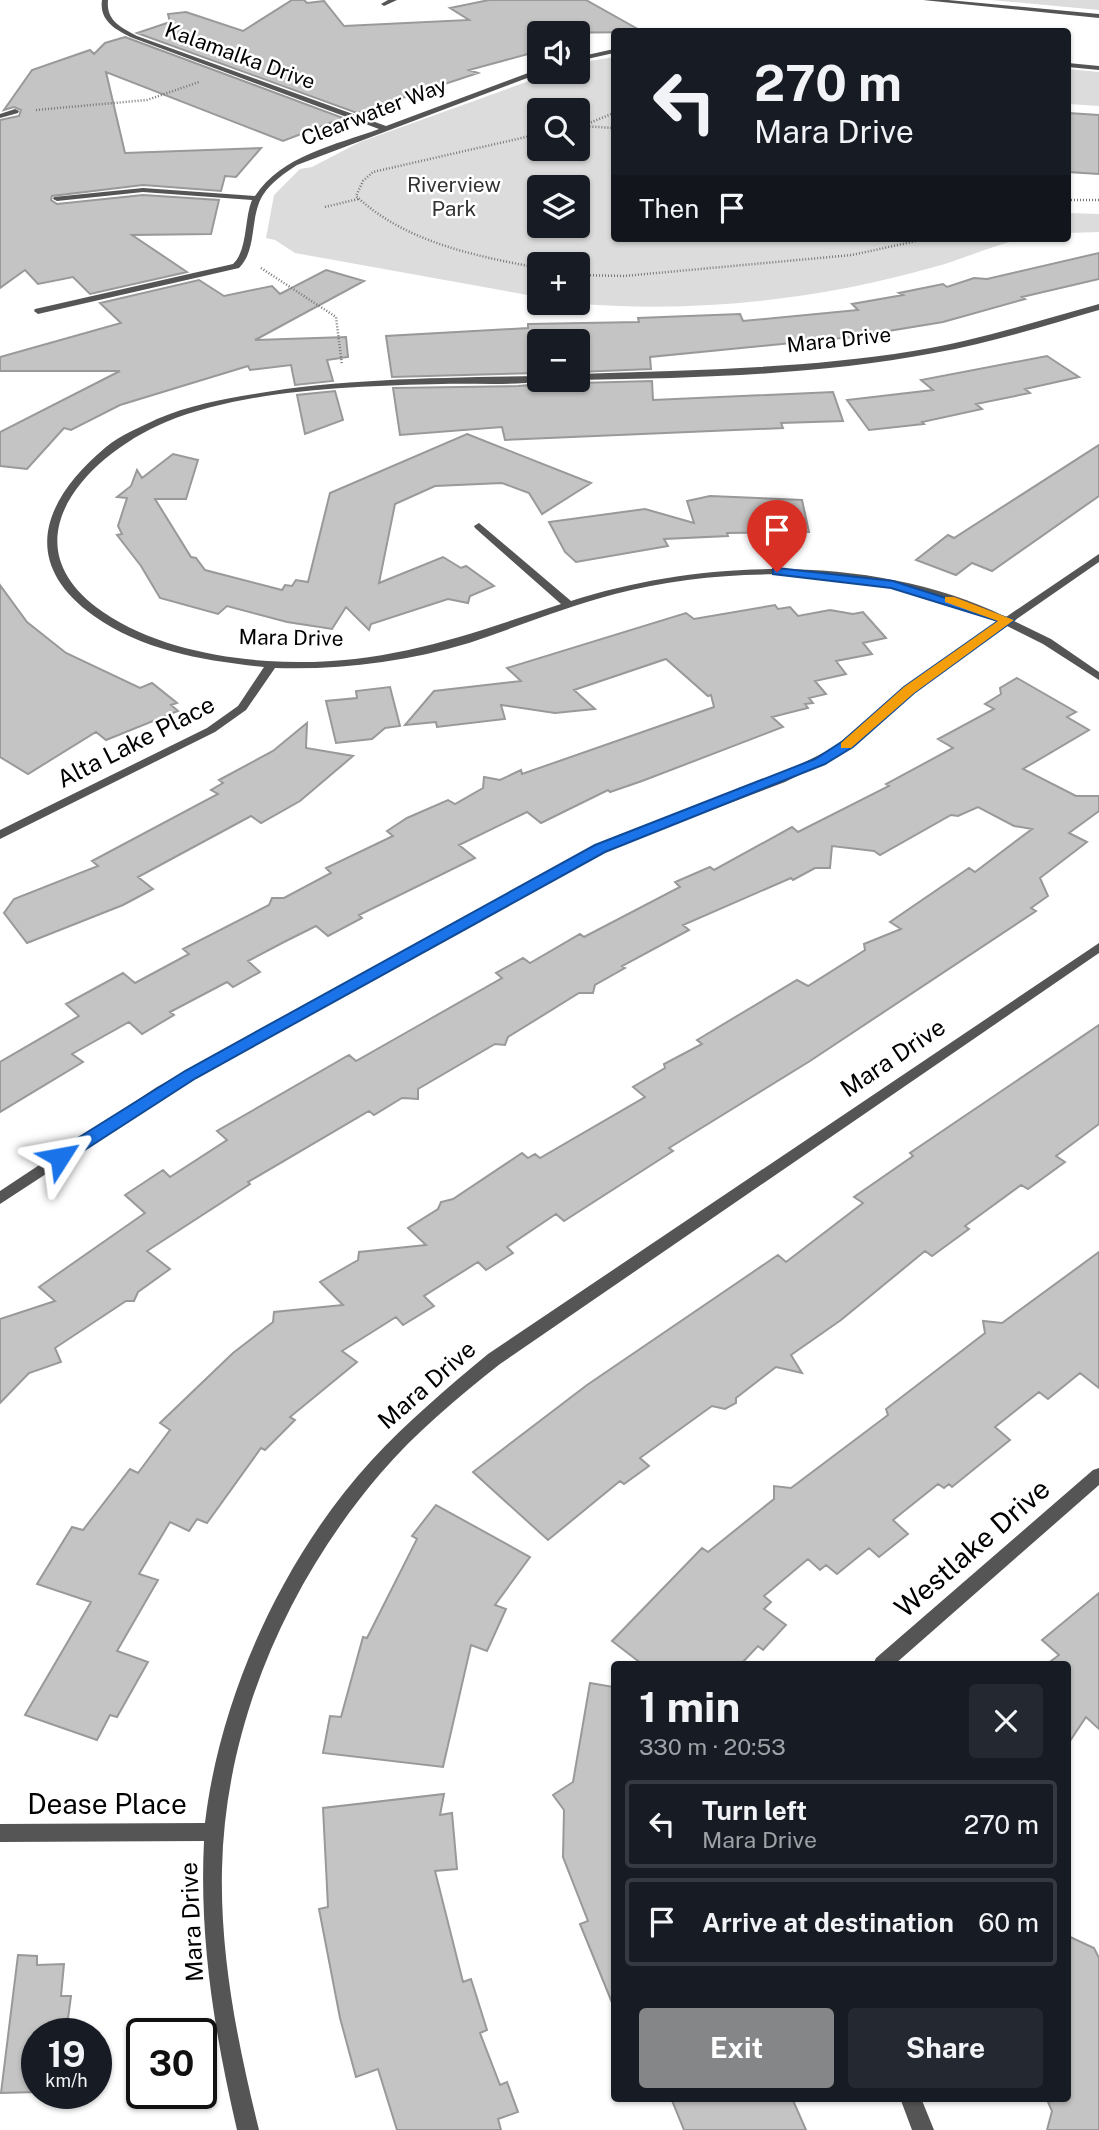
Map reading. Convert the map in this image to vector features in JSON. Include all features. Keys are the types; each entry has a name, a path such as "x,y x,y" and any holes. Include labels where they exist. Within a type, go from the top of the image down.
{"street":[{"name":"Kalamalka Drive","path":"105,0 103,11 109,21 135,37 383,128"},
{"path":"384,4 394,0"},
{"path":"926,0 1099,16"},
{"path":"590,56 611,52"},
{"path":"1071,65 1099,68"},
{"name":"Clearwater Way","path":"255,198 272,179 302,159 527,76"},
{"path":"0,116 15,111"},
{"path":"38,311 236,266 243,259 255,198 143,190 57,199"},
{"name":"Mara Drive","path":"590,377 774,369 877,360 981,341 1099,307"},
{"name":"Mara Drive","path":"527,379 320,388 239,398 166,419 123,441 85,468 60,505 53,532 55,559 61,572 85,601 123,627 155,641 214,657 272,664 344,663 418,653 569,605 677,578 777,572 893,584 1007,620 1055,645 1099,677"},
{"path":"479,526 569,605"},
{"path":"0,1198 162,1091 600,848 820,761 848,744 909,690 1099,557"},
{"name":"Alta Lake Place","path":"0,835 212,730 247,703 272,664"},
{"name":"Mara Drive","path":"248,2130 223,2014 216,1965 214,1832 236,1723 269,1630 302,1566 329,1522 358,1485 408,1431 448,1394 494,1359 1099,947"},
{"name":"Westlake Drive","path":"885,1661 1099,1475"},
{"name":"Dease Place","path":"0,1833 214,1832"},
{"path":"912,2102 923,2130"}],"path":[{"path":"15,111 147,100 196,83"},
{"path":"590,122 611,114"},
{"path":"590,127 611,128"},
{"path":"527,137 373,172 363,181 356,196 365,207 419,236 456,251 527,266"},
{"path":"325,207 359,199"},
{"path":"1071,200 1099,200"},
{"path":"590,275 624,276 852,255 912,242"},
{"path":"276,277 336,317 342,367"}],"green space":[{"path":"991,0 1099,0 1099,10"},
{"name":"Riverview Park","path":"611,58 611,242 1010,242 934,267 846,288 755,301 664,307 590,304 590,252 527,252 527,295 295,253 275,240 266,238 274,195 300,169 312,167 360,142 527,82 527,84 590,84 590,61"},
{"path":"1071,69 1099,72 1099,106 1071,104"},
{"path":"1071,213 1099,214 1099,232 1071,233"}],"building":[{"path":"292,0 304,0 307,3 324,1 344,26 469,20 450,8 489,0 586,0 636,28 611,28 611,32 590,33 590,21 527,21 527,54 469,70 478,73 357,113 137,33 170,22 168,14 186,12 243,31"},
{"path":"125,37 343,118 283,141 106,72 125,153 261,148 236,177 225,176 221,191 143,185 52,196 51,200 57,204 143,195 219,200 211,234 132,235 187,272 90,294 73,277 38,284 25,270 0,288 0,120 19,116 21,110 14,107 4,110 32,70 90,50 94,54 105,43"},
{"path":"1071,113 1099,115 1099,174 1071,172"},
{"path":"1099,253 1099,279 1022,297 1025,299 943,322 852,337 650,357 651,369 590,372 590,329 527,329 527,373 392,377 386,336 528,328 528,324 639,322 638,318 740,314 743,321 858,310 852,304 903,295 899,293 943,284 947,287 974,278 987,279"},
{"path":"326,270 364,281 255,340 346,337 348,357 327,360 333,381 295,385 291,365 250,370 248,366 120,405 71,430 64,428 27,469 0,466 0,432 120,371 0,371 0,357 121,323 100,303 199,280 224,296 272,286 280,294"},
{"path":"1047,356 1079,377 1025,389 1030,393 976,404 982,409 922,422 924,424 869,430 847,400 933,390 921,380"},
{"path":"652,381 653,400 833,392 843,421 781,423 783,428 505,440 502,427 400,435 393,388 527,385 527,392 590,392 590,383"},
{"path":"335,391 343,420 305,434 297,395"},
{"path":"467,434 591,483 542,514 529,493 502,483 435,486 395,504 379,583 443,557 461,568 466,566 494,586 470,596 468,603 448,599 371,624 369,630 346,607 332,629 287,622 227,606 218,614 160,598 141,566 117,535 122,534 118,526 127,498 117,497 131,486 137,470 142,478 173,454 198,460 186,499 155,499 191,557 196,558 205,570 282,590 285,585 292,586 296,580 308,582 330,493"},
{"path":"1099,445 1099,496 992,571 972,563 956,575 916,560 948,535 954,538"},
{"path":"710,496 802,500 809,532 727,533 728,536 664,539 668,546 576,562 565,552 549,522 645,509 694,523 687,501"},
{"path":"0,585 27,622 66,653 140,688 152,683 177,703 171,705 178,711 106,740 96,732 28,774 0,757"},
{"path":"775,605 778,609 790,607 798,616 830,610 853,614 863,612 886,638 863,643 872,654 836,661 846,674 815,681 826,694 809,698 813,703 805,704 808,708 772,717 783,727 642,781 610,792 608,790 541,823 527,812 459,845 475,858 359,915 362,918 328,936 316,926 248,961 260,972 233,987 227,982 170,1012 174,1015 142,1034 129,1022 72,1054 83,1062 0,1112 0,1062 79,1016 66,1004 123,973 135,983 189,954 183,949 269,905 272,898 284,898 331,873 326,868 393,836 387,831 407,818 448,800 455,804 483,788 484,777 500,780 521,770 522,774 714,707 711,695 708,696 666,659 574,690 595,709 555,713 501,705 505,719 437,727 436,722 405,725 434,691 521,681 507,668 686,613 694,619"},
{"path":"1017,678 1076,712 1067,717 1089,730 1023,769 1076,796 1099,796 1099,811 1069,833 1087,842 1040,878 1048,896 1031,908 1036,911 810,1061 669,1148 673,1151 564,1221 556,1214 507,1247 513,1253 486,1270 478,1262 424,1296 434,1306 403,1325 396,1317 342,1351 357,1362 290,1417 295,1420 265,1450 261,1448 207,1523 197,1519 189,1531 170,1522 139,1574 158,1580 117,1651 148,1662 117,1717 110,1715 97,1740 25,1715 91,1602 37,1584 72,1527 83,1530 130,1469 138,1473 170,1430 160,1423 233,1353 273,1322 274,1312 343,1305 320,1282 358,1260 359,1252 426,1245 408,1228 438,1209 441,1202 453,1199 522,1153 528,1158 535,1154 540,1158 645,1097 633,1087 665,1068 664,1064 702,1044 697,1040 797,980 808,986 865,950 864,944 901,929 890,922 969,868 975,872 1032,829 1014,826 978,807 958,816 951,815 880,855 874,851 832,846 830,868 815,868 793,880 791,878 683,925 689,930 622,966 625,968 595,985 593,993 579,993 508,1037 505,1045 495,1044 418,1089 418,1099 402,1098 374,1115 369,1111 248,1182 250,1184 147,1251 170,1269 138,1292 134,1301 126,1301 55,1348 61,1362 29,1373 0,1403 0,1319 55,1301 39,1287 145,1213 125,1195 163,1170 170,1177 227,1140 217,1131 349,1055 356,1061 502,978 496,973 523,958 530,963 580,934 584,937 680,887 675,882 710,867 714,870 792,827 798,832 889,786 886,784 953,748 938,739 994,709 985,704 1001,694 1000,688"},
{"path":"390,687 400,726 385,728 372,739 336,743 326,701 357,698 356,691"},
{"path":"307,723 306,748 353,756 300,801 261,823 251,816 138,877 153,889 123,905 27,943 4,913 14,899 98,866 92,861 218,794 211,790 223,783 219,780 273,751"},
{"path":"1099,1025 1099,1124 1056,1156 1065,1162 1028,1189 1021,1185 965,1226 969,1229 932,1256 925,1251 841,1320 791,1355 802,1373 776,1367 736,1398 736,1403 725,1409 712,1406 640,1458 649,1466 624,1484 620,1481 548,1540 473,1472 587,1385 778,1255 786,1262 863,1203 854,1197 913,1156 910,1153"},
{"path":"1099,1252 1099,1388 1080,1373 1048,1399 1039,1392 995,1427 1010,1440 952,1487 949,1484 944,1488 938,1484 893,1520 908,1534 879,1557 869,1548 837,1574 826,1565 820,1570 808,1559 764,1596 771,1602 764,1609 786,1625 763,1650 758,1646 744,1661 638,1661 612,1641 702,1548 708,1552 774,1499 774,1486 791,1488 888,1415 886,1409 985,1333 983,1321 1002,1323"},
{"path":"436,1505 530,1557 495,1605 506,1609 487,1651 471,1645 443,1767 323,1753 330,1716 341,1717 363,1637 367,1638 417,1539 412,1536"},
{"path":"1099,1593 1099,1729 1086,1717 1071,1740 1071,1661 1051,1661 1059,1655 1042,1640"},
{"path":"590,1683 611,1686 611,2000 580,1924 588,1921 563,1857 564,1810 553,1795 573,1782"},
{"path":"444,1794 440,1815 452,1813 457,1869 435,1871 463,1982 471,1979 487,2030 480,2033 500,2085 507,2082 518,2112 498,2119 501,2130 397,2130 378,2069 356,2077 340,2018 319,1909 328,1907 323,1808"},
{"path":"1071,1937 1094,1948 1099,1958 1099,2130 1047,2130 1052,2111 1048,2102 1071,2102"},
{"path":"18,1955 37,1956 37,1965 64,1964 61,1996 71,1996 68,2018 21,2018 21,2092 1,2093"},
{"path":"673,2102 794,2102 806,2130 684,2130"}],"slow traffic":[{"path":"846,745 909,690 1007,620 949,600"}],"route":[{"path":"60,1157 191,1074 600,848 663,821 781,779 820,761 859,736 909,690 1007,620 945,598 893,584 830,575 777,572"}]}
